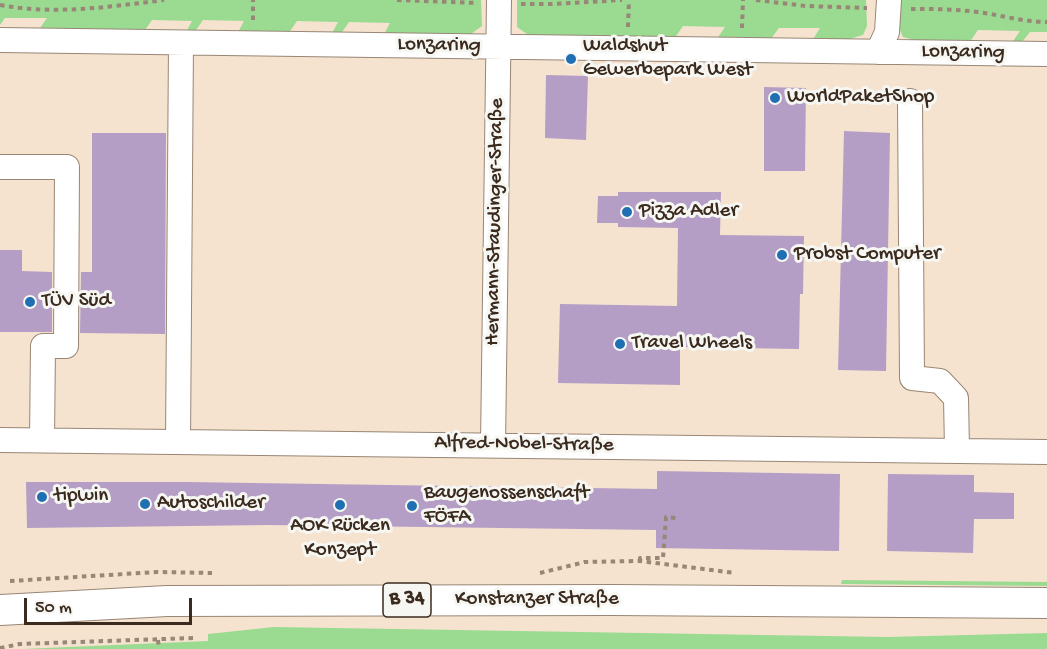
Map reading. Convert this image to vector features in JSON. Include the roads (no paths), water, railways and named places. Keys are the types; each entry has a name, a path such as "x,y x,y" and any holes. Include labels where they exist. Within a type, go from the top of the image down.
{"main road":[{"name":"Konstanzer Straße","path":"0,622 14,609 212,601 623,600 1047,603"}],"street":[{"name":"Hermann-Staudinger-Straße","path":"493,445 499,0"},
{"path":"878,52 887,32 889,0"},
{"name":"Lonzaring","path":"0,40 1047,54"},
{"path":"178,442 181,43"},
{"path":"910,100 912,378 939,381 956,398 957,450"},
{"path":"0,167 67,167 66,346 43,346 42,440"},
{"name":"Alfred-Nobel-Straße","path":"0,440 1047,452"}],"place":[{"name":"Waldshut Gewerbepark West","path":"571,59"},
{"name":"WorldPaketShop","path":"775,98"},
{"name":"Pizza Adler","path":"627,212"},
{"name":"Probst Computer","path":"782,255"},
{"name":"TÜV Süd","path":"30,302"},
{"name":"Travel Wheels","path":"620,344"},
{"name":"tipwin","path":"42,497"},
{"name":"Autoschilder","path":"145,504"},
{"name":"AOK Rücken Konzept","path":"340,505"},
{"name":"Baugenossenschaft FÖFA","path":"412,506"}]}
